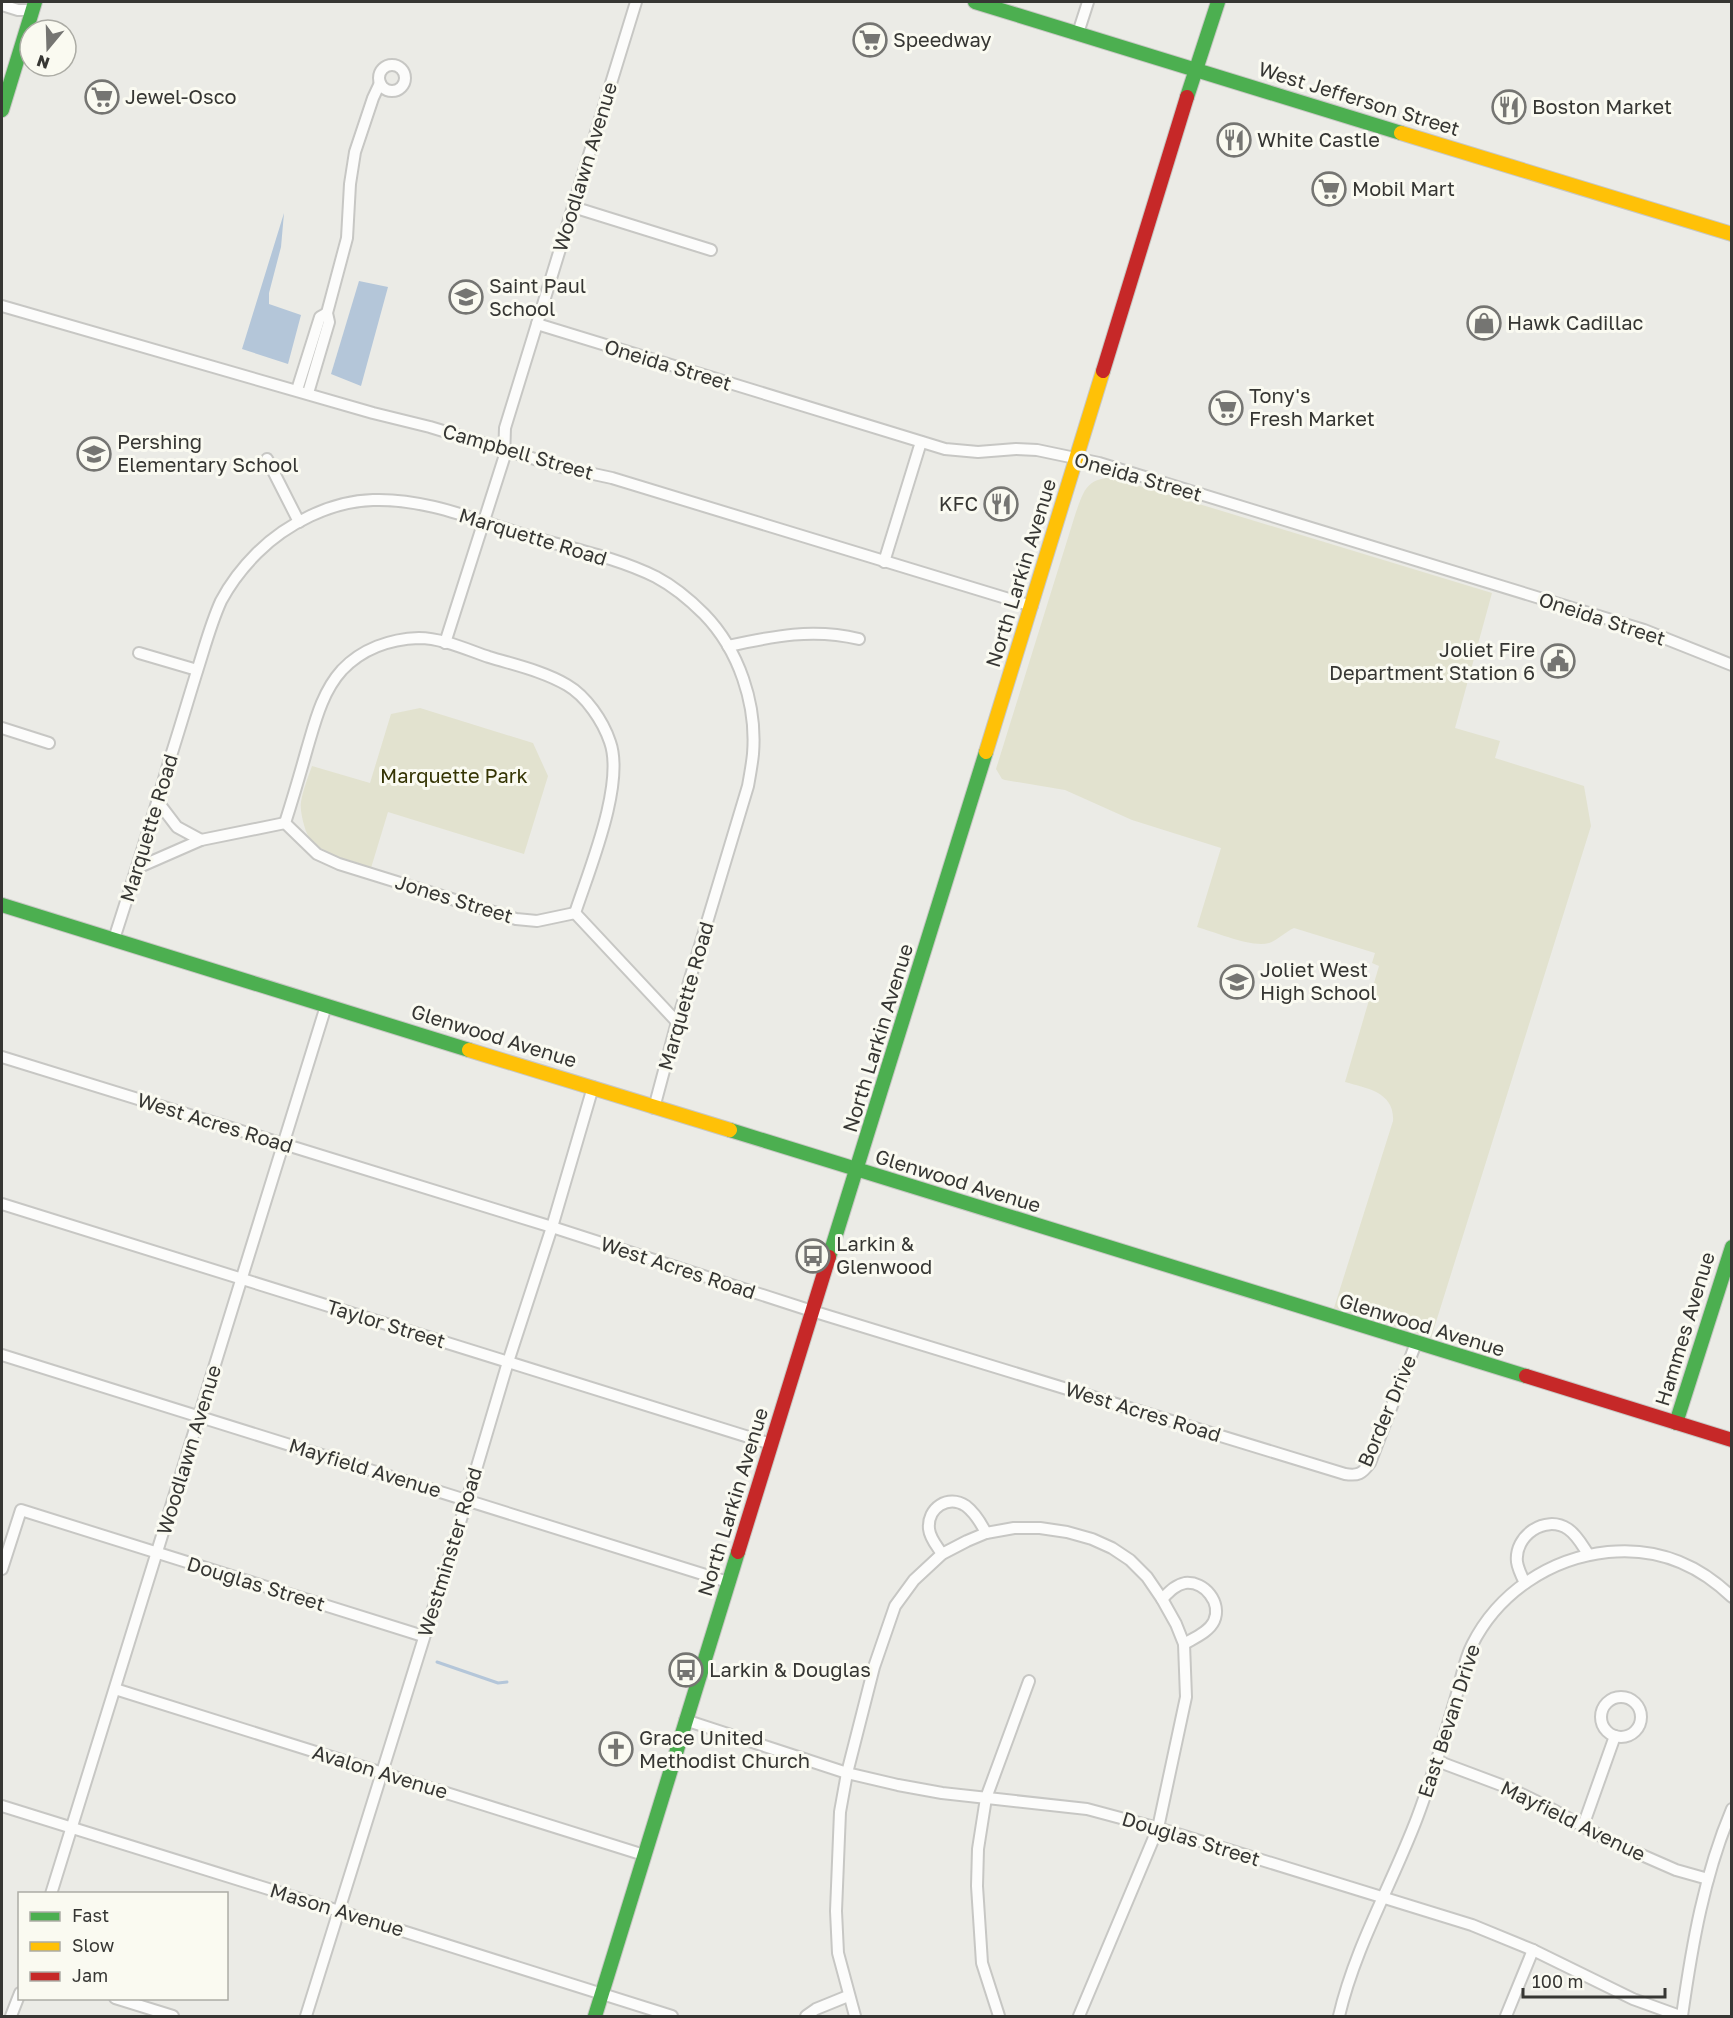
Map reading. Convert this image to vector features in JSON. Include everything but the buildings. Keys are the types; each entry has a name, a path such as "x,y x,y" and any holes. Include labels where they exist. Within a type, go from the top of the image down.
{"main road":[{"name":"West Jefferson Street","path":"975,2 1731,234"},
{"name":"North Larkin Avenue","path":"595,2016 1032,606 1195,69 1218,2"},
{"path":"2,110 34,6"},
{"name":"Glenwood Avenue","path":"2,905 1731,1440"},
{"name":"Hammes Avenue","path":"1676,1423 1731,1246"}],"street":[{"name":"Woodlawn Avenue","path":"445,643 504,458 505,428 636,2"},
{"path":"1078,33 1088,2"},
{"path":"2,5 18,10 34,6"},
{"path":"302,392 329,322 327,313 347,238 350,184 355,152 373,98 381,84"},
{"path":"573,207 711,250"},
{"name":"Campbell Street","path":"2,306 504,448 561,467 612,478 1032,606"},
{"name":"Oneida Street","path":"537,324 921,442 964,452 1027,449 1102,465 1644,630 1731,665"},
{"path":"884,562 921,442"},
{"path":"267,459 299,522"},
{"name":"Marquette Road","path":"114,939 210,629 222,600 238,575 257,552 278,535 299,522 343,504 371,500 401,501 433,506 484,524 629,566 658,578 705,615 728,645 738,665 748,692 753,726 753,754 748,786 677,1022 654,1108"},
{"path":"728,645 814,633 859,639"},
{"path":"137,867 201,840 285,823 319,711 328,689 341,671 358,656 377,645 397,640 422,638 445,643 568,685 584,699 601,722 611,743 614,768 611,798 575,913 677,1022"},
{"path":"140,653 197,670"},
{"path":"2,728 49,743"},
{"path":"158,802 177,827 201,840"},
{"name":"Jones Street","path":"285,823 317,854 350,868 516,919 537,921 575,913"},
{"name":"Woodlawn Avenue","path":"51,1892 326,1006"},
{"name":"West Acres Road","path":"2,1057 552,1227 812,1311 1356,1476"},
{"name":"Westminster Road","path":"306,2016 508,1362 552,1227 593,1087"},
{"name":"Taylor Street","path":"2,1204 771,1444"},
{"name":"Border Drive","path":"1356,1476 1364,1473 1370,1463 1416,1343"},
{"name":"Mayfield Avenue","path":"2,1355 728,1582"},
{"path":"942,1554 929,1529 930,1517 935,1508 945,1502 957,1501 968,1507 986,1533"},
{"name":"Douglas Street","path":"2,1569 21,1510 423,1636"},
{"path":"1525,1584 1517,1561 1518,1546 1526,1535 1541,1526 1550,1524 1567,1528 1578,1538 1588,1554"},
{"path":"855,2016 838,1953 836,1911 840,1812 847,1773 874,1667 895,1606 914,1580 942,1554 986,1533 1014,1528 1040,1528 1092,1539 1113,1548 1130,1560 1147,1577 1162,1599 1184,1644 1185,1697 1158,1828 1079,2016"},
{"name":"East Bevan Drive","path":"1339,2016 1354,1967 1408,1840 1437,1761 1470,1648 1484,1622 1504,1601 1525,1584 1560,1563 1588,1554 1619,1551 1648,1552 1671,1558 1694,1567 1715,1581 1731,1597"},
{"path":"1162,1599 1174,1588 1186,1583 1199,1586 1210,1594 1216,1605 1214,1621 1205,1632 1184,1644"},
{"path":"999,2016 982,1963 978,1928 978,1849 986,1798 1029,1682"},
{"name":"Avalon Avenue","path":"115,1689 644,1855"},
{"name":"Douglas Street","path":"685,1720 847,1773 898,1785 1086,1809 1158,1828 1472,1926 1533,1950 1633,1999 1681,2016"},
{"path":"1583,1826 1615,1736"},
{"name":"Mayfield Avenue","path":"1437,1761 1509,1788 1612,1842 1657,1862 1708,1879"},
{"name":"Mason Avenue","path":"2,1806 672,2016"},
{"path":"1681,2016 1696,1925 1715,1852 1731,1809"},
{"path":"1506,2016 1533,1950"},
{"path":"806,2016 848,1995"},
{"path":"11,2016 18,1998"},
{"path":"122,2000 174,2016"}],"green space":[{"path":"1106,478 1120,480 1492,593 1455,728 1500,741 1495,758 1584,786 1591,826 1431,1338 1334,1308 1393,1121 1392,1111 1384,1097 1370,1089 1345,1082 1379,966 1372,963 1375,953 1294,928 1272,942 1262,944 1243,941 1197,927 1221,848 1132,820 1065,790 1002,779 996,769 1076,512 1089,485"},
{"name":"Marquette Park","path":"420,708 533,743 548,776 524,854 388,812 371,868 330,855 321,850 308,835 301,805 312,766 370,783 391,714"}],"water":[{"path":"284,213 281,247 269,293 269,304 301,315 288,364 242,349"},
{"path":"359,281 388,287 361,386 331,374"}],"waterway":[{"path":"437,1662 498,1683 507,1682"}],"traffic: fast":[{"path":"2,110 35,2"},
{"path":"975,2 1401,133"},
{"path":"1187,97 1218,2"},
{"path":"829,1257 986,752"},
{"path":"2,905 469,1050"},
{"path":"730,1130 1526,1376"},
{"path":"1676,1423 1732,1247"},
{"path":"595,2016 738,1552"}],"traffic: slow":[{"path":"1401,133 1732,234"},
{"path":"986,752 1103,371"},
{"path":"469,1050 730,1130"}],"traffic: jam":[{"path":"1103,371 1187,97"},
{"path":"738,1552 829,1257"},
{"path":"1526,1376 1732,1440"}],"place":[{"name":"Speedway","path":"870,40"},
{"name":"Jewel-Osco","path":"102,97"},
{"name":"Boston Market","path":"1509,107"},
{"name":"White Castle","path":"1234,140"},
{"name":"Mobil Mart","path":"1329,189"},
{"name":"Saint Paul School","path":"466,297"},
{"name":"Hawk Cadillac","path":"1484,323"},
{"name":"Tony's Fresh Market","path":"1226,408"},
{"name":"Pershing Elementary School","path":"94,454"},
{"name":"KFC","path":"1001,504"},
{"name":"Joliet Fire Department Station 6","path":"1558,661"},
{"name":"Joliet West High School","path":"1237,982"},
{"name":"Larkin & Glenwood","path":"813,1256"},
{"name":"Larkin & Douglas","path":"686,1670"},
{"name":"Grace United Methodist Church","path":"616,1749"}]}
